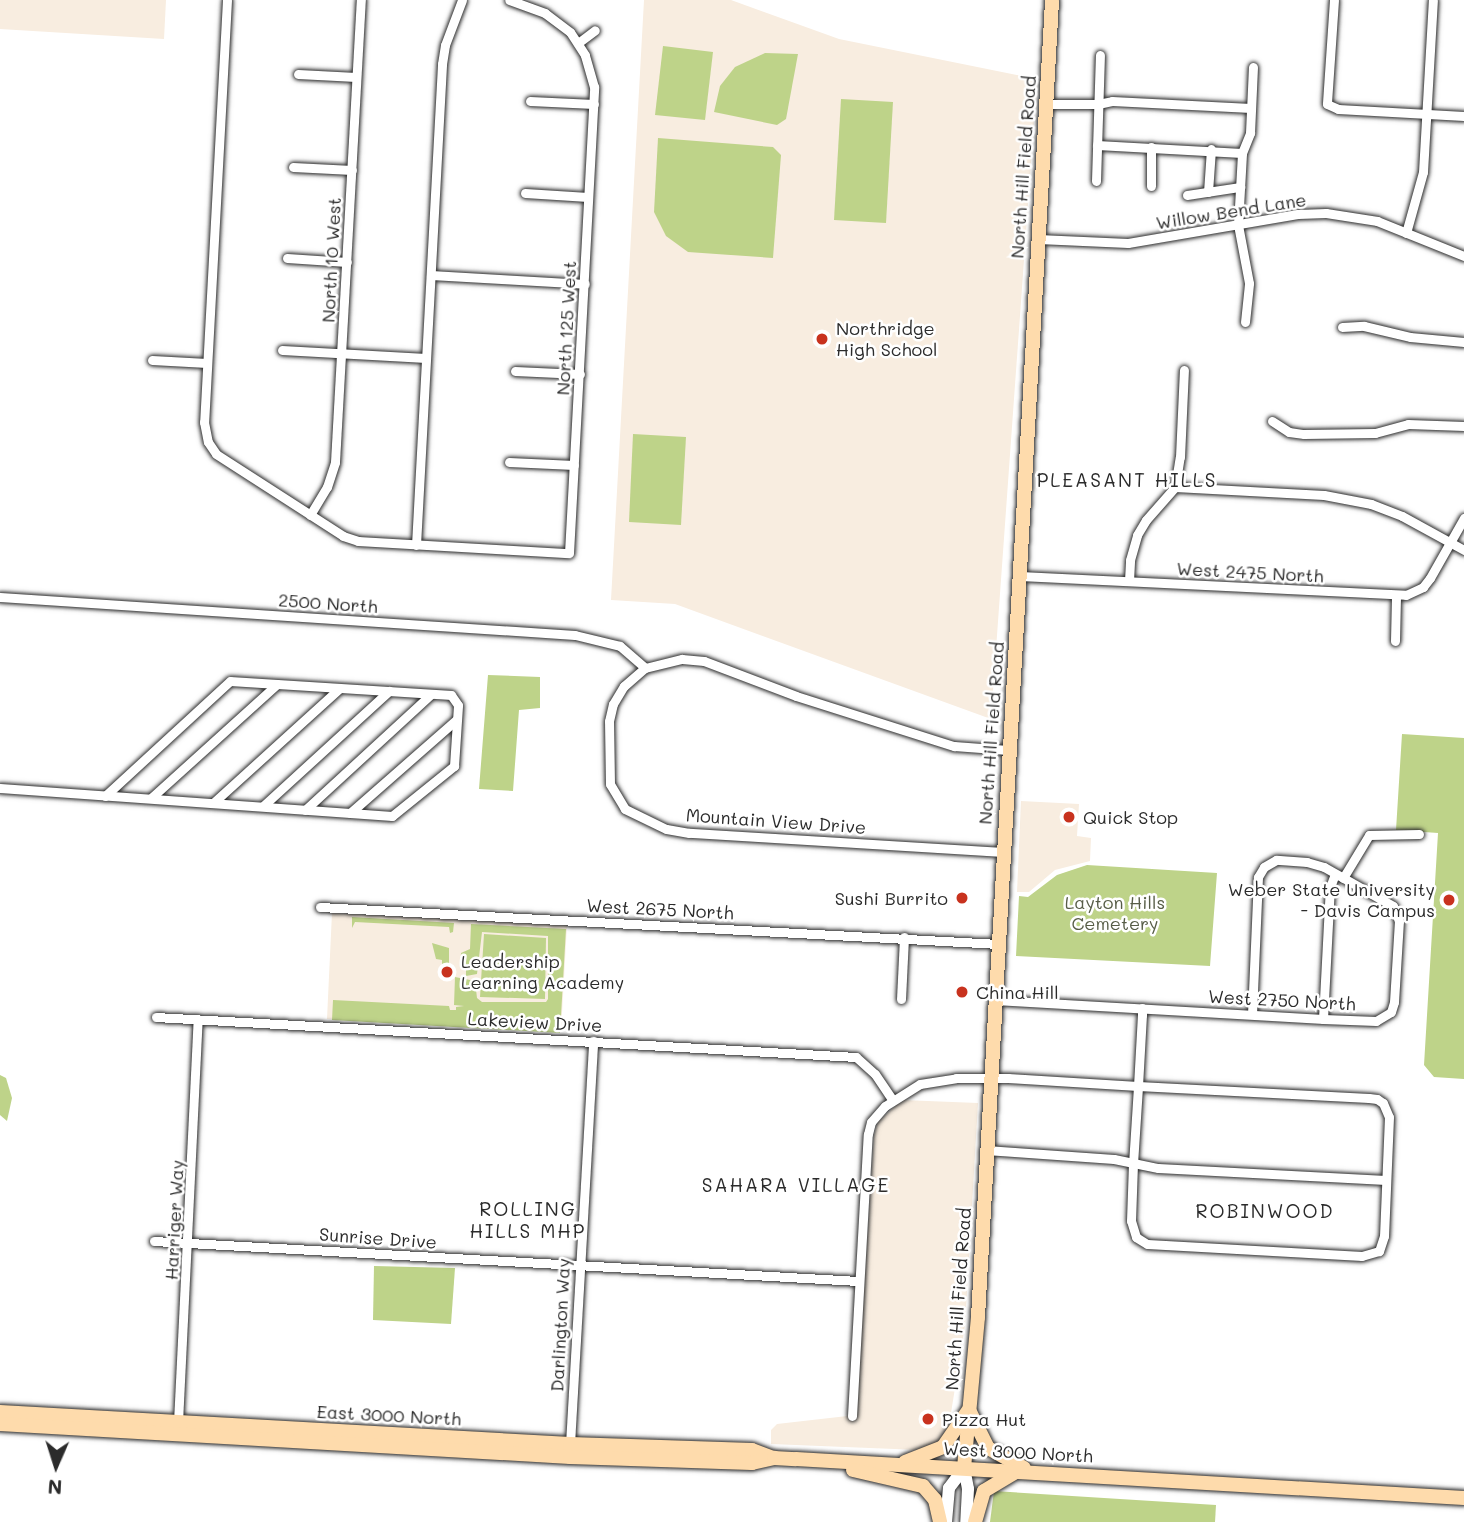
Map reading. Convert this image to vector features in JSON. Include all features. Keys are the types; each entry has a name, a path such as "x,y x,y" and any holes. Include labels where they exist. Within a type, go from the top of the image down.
{"main road":[{"name":"North Hill Field Road","path":"964,1468 978,1317 1052,0"},
{"path":"898,1465 943,1447 969,1410 988,1448 1024,1471"},
{"name":"East 3000 North","path":"0,1412 178,1422 570,1451"},
{"name":"East 3000 North","path":"0,1424 499,1453 570,1451"},
{"name":"West 3000 North","path":"570,1451 752,1463 775,1458 796,1459 1464,1498"},
{"path":"796,1459 917,1482 933,1496 940,1522"},
{"path":"946,1522 949,1488 964,1468"},
{"path":"964,1468 968,1489 966,1522"},
{"path":"975,1522 984,1491 1024,1471"}],"street":[{"path":"227,0 204,422 208,442 216,454 344,536 358,541 416,545 442,64 445,45 462,0"},
{"name":"North 10 West","path":"310,515 332,476 361,0"},
{"path":"509,0 545,13 578,43 595,30"},
{"path":"1334,0 1327,104 1338,109 1464,116"},
{"path":"1406,233 1421,188 1433,0"},
{"name":"North 125 West","path":"416,545 569,553 594,104 592,74 578,43"},
{"path":"1096,181 1100,55"},
{"path":"1245,322 1249,284 1238,225 1242,153 1250,133 1253,67"},
{"path":"298,74 356,77"},
{"path":"530,101 594,104"},
{"path":"1046,104 1098,104 1112,101 1251,108"},
{"path":"1097,145 1211,149 1242,153"},
{"path":"1151,147 1151,186"},
{"path":"1208,192 1211,149"},
{"path":"293,167 352,170"},
{"path":"1188,195 1240,187"},
{"path":"525,193 588,197"},
{"name":"Willow Bend Lane","path":"1038,239 1128,243 1298,214 1326,213 1377,221 1464,256"},
{"path":"287,258 347,262"},
{"path":"431,275 585,284"},
{"path":"1342,327 1364,326 1410,337 1464,342"},
{"path":"282,349 426,358"},
{"path":"152,360 207,363"},
{"path":"1129,581 1130,560 1137,535 1146,520 1175,487 1180,457 1184,370"},
{"path":"515,371 580,374"},
{"path":"1272,421 1289,432 1304,434 1375,433 1408,424 1464,426"},
{"path":"509,462 574,465"},
{"path":"1175,487 1344,498 1371,504 1402,516 1464,550"},
{"name":"West 2475 North","path":"1020,576 1396,596 1415,593 1423,587 1464,518"},
{"path":"1395,640 1396,596"},
{"name":"2500 North","path":"0,597 575,635 620,646 645,668"},
{"path":"645,668 682,659 704,661 796,696 954,746 1008,750"},
{"name":"Mountain View Drive","path":"645,668 624,686 613,704 608,762 610,784 625,809 644,820 689,833 1003,852"},
{"path":"0,788 105,796 263,806 392,816 454,766 458,705 450,695 230,681 105,796"},
{"path":"151,798 276,684"},
{"path":"213,803 340,688"},
{"path":"263,806 389,691"},
{"path":"305,810 431,694"},
{"path":"350,813 457,719"},
{"path":"1322,1018 1330,887 1369,835 1419,834"},
{"path":"1252,1014 1258,877 1264,867 1276,860 1307,862 1339,876"},
{"name":"West 2750 North","path":"995,1000 1376,1021 1391,1012 1394,1002 1397,912 1384,900 1339,876"},
{"name":"West 2675 North","path":"320,907 998,944"},
{"path":"901,999 904,937"},
{"path":"852,1416 868,1134 871,1122 892,1099 920,1084 992,1079 1138,1086 1369,1098 1383,1103 1389,1116 1384,1236 1378,1251 1362,1256 1161,1245 1147,1244 1136,1237 1131,1222 1133,1164 1138,1086 1142,1008"},
{"name":"Lakeview Drive","path":"156,1017 856,1057 875,1074 892,1099"},
{"name":"Harriger Way","path":"178,1422 198,1019"},
{"name":"Darlington Way","path":"570,1451 593,1041"},
{"path":"986,1150 1114,1159 1133,1164 1386,1180"},
{"name":"Sunrise Drive","path":"154,1241 859,1281"}],"shaded area":[{"path":"0,0 166,0 164,39 0,29"},
{"name":"Northridge High School","path":"644,0 731,0 839,39 1037,79 991,719 675,604 611,600"},
{"path":"1021,801 1079,804 1077,836 1091,838 1090,861 1055,870 1029,892 1017,892"},
{"name":"Leadership Learning Academy","path":"332,913 567,925 561,1031 327,1019"},
{"path":"902,1100 978,1103 965,1325 948,1432 942,1442 919,1450 771,1444 771,1430 777,1424 856,1415 874,1136 878,1122"}],"green space":[{"path":"663,46 713,52 705,120 655,115"},
{"path":"765,53 798,54 786,119 777,125 714,112 720,86 735,67"},
{"path":"841,99 893,102 886,223 834,220"},
{"path":"658,138 773,147 781,155 773,258 688,252 666,236 654,212"},
{"path":"633,434 686,437 681,525 629,522"},
{"path":"488,675 540,677 540,708 519,710 513,791 479,789"},
{"name":"Weber State University - Davis Campus","path":"1402,734 1464,738 1464,1079 1434,1077 1424,1065 1438,833 1396,830"},
{"name":"Layton Hills Cemetery","path":"1087,865 1217,873 1210,966 1016,956 1019,896 1028,897 1057,875"},
{"path":"352,917 454,923 453,932 450,933 449,927 355,922 352,928"},
{"path":"471,924 566,929 560,1033 332,1020 333,1000 449,1006 450,1010 456,1010 456,1007 464,1006 454,1005 455,977 475,981 477,998 482,1002 546,1002 548,936 482,932 477,974 466,976 466,969 460,968 461,953 470,949"},
{"path":"484,934 546,938 545,999 480,997"},
{"path":"432,943 449,948 449,972 442,972 442,960 436,959"},
{"path":"0,1075 6,1078 12,1098 7,1121 0,1115"},
{"path":"374,1266 455,1268 451,1324 373,1320"},
{"path":"994,1491 1216,1505 1215,1522 990,1522"}],"place":[{"name":"Northridge High School","path":"822,339"},
{"name":"Quick Stop","path":"1069,817"},
{"name":"Sushi Burrito","path":"962,898"},
{"name":"Weber State University - Davis Campus","path":"1449,900"},
{"name":"Leadership Learning Academy","path":"447,972"},
{"name":"China Hill","path":"962,992"},
{"name":"Pizza Hut","path":"928,1419"}],"district":[{"name":"PLEASANT HILLS","path":"1127,480"},
{"name":"SAHARA VILLAGE","path":"796,1185"},
{"name":"ROBINWOOD","path":"1265,1211"},
{"name":"ROLLING HILLS MHP","path":"528,1220"}]}
